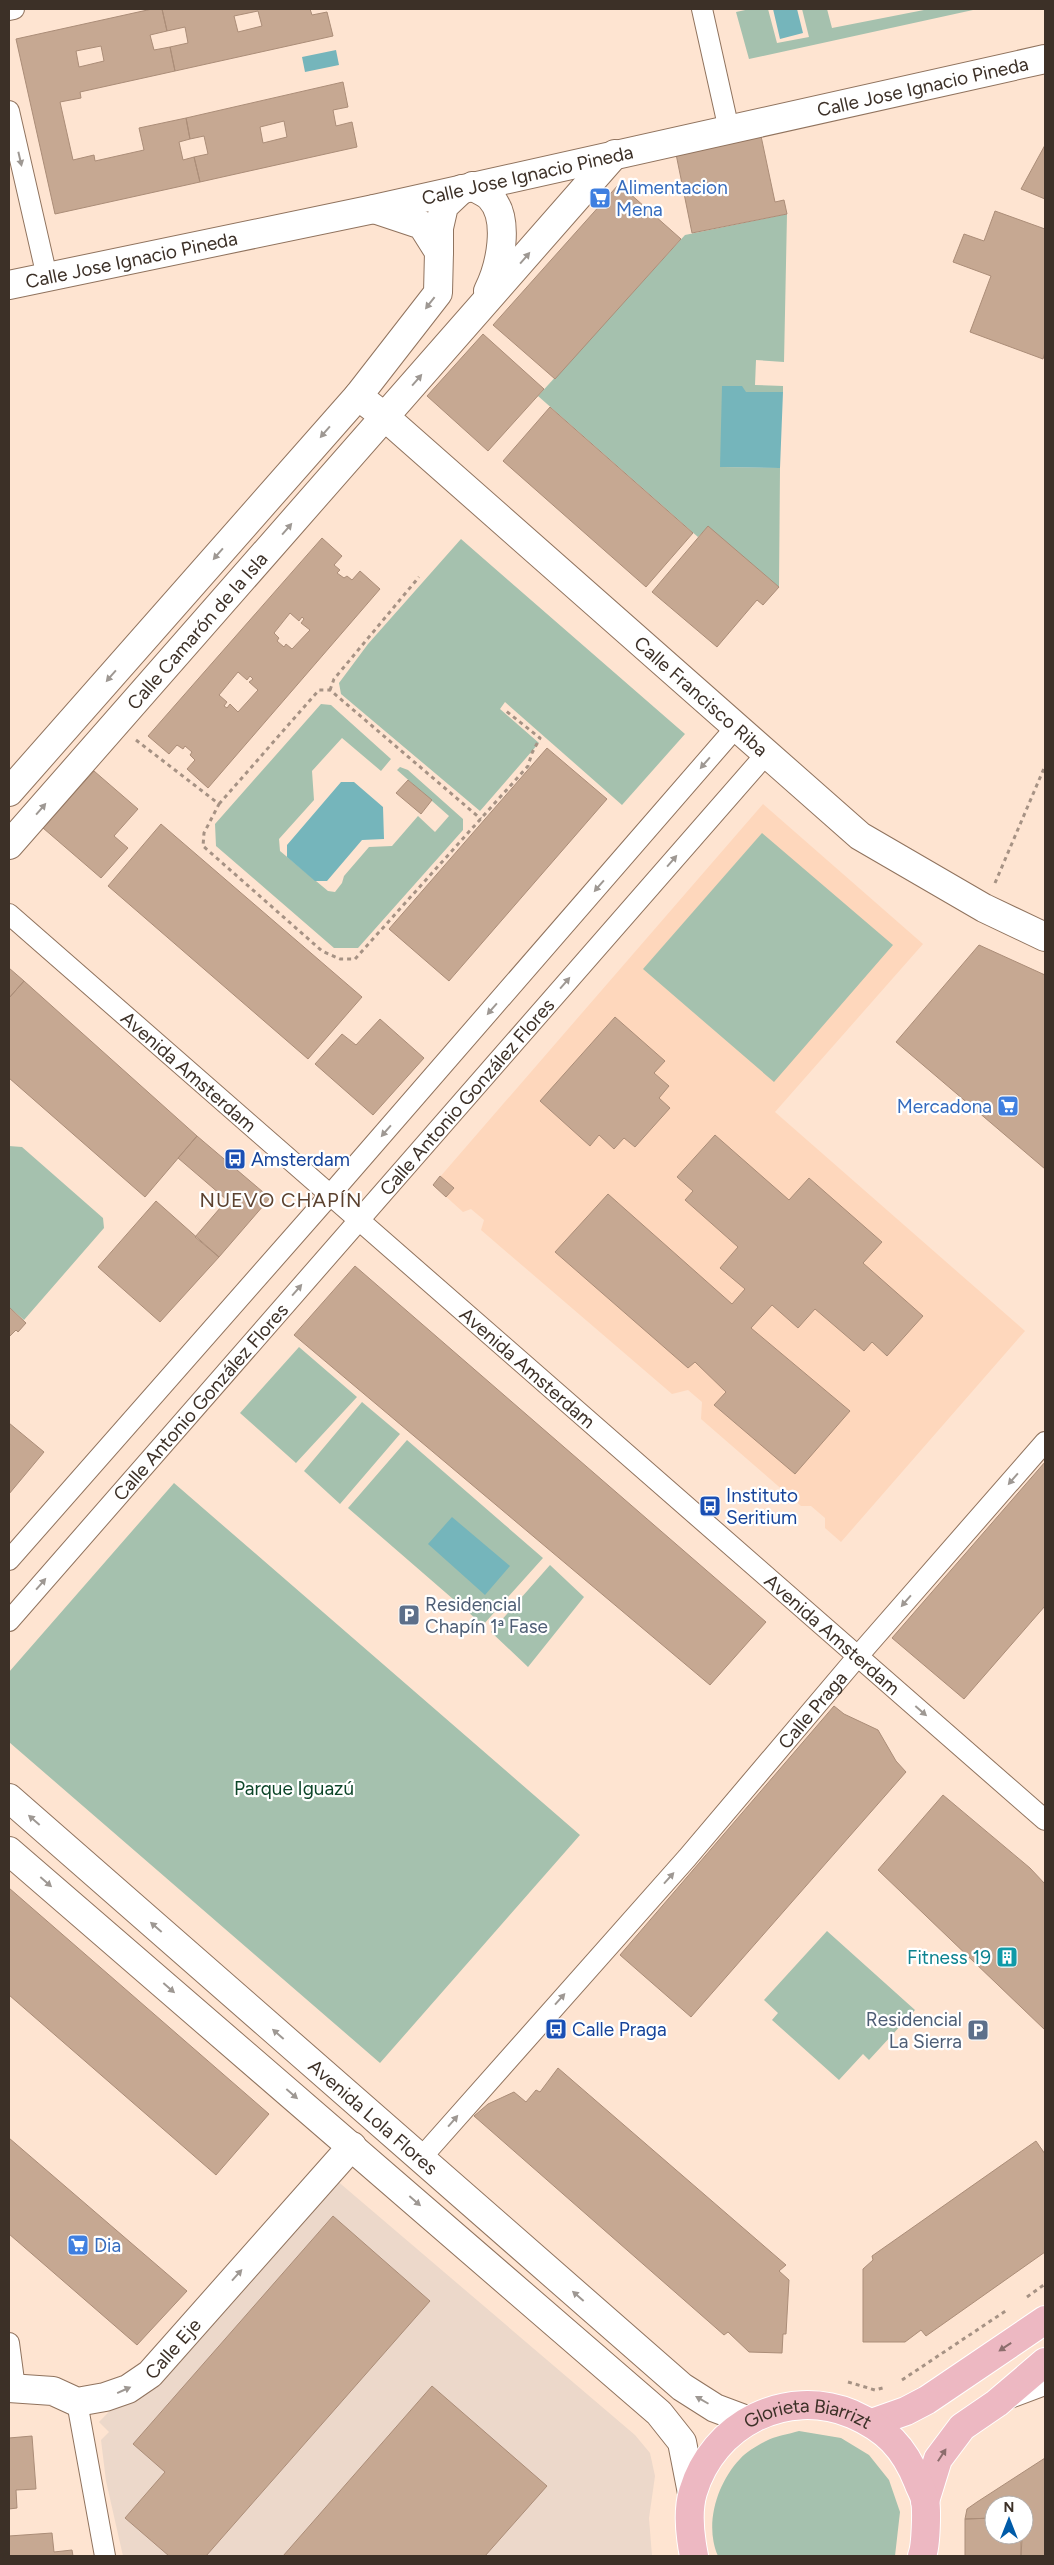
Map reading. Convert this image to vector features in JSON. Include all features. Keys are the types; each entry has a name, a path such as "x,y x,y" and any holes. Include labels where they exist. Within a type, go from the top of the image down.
{"main road":[{"path":"872,2423 906,2411 927,2400 1045,2320"},
{"path":"925,2501 938,2459 962,2426 996,2403 1045,2362"},
{"name":"Glorieta Biarrizt","path":"694,2556 689,2534 692,2493 710,2455 747,2420 766,2412 807,2404 834,2407 872,2423 896,2442 910,2462 925,2501 922,2556"}],"street":[{"path":"9,10 14,9"},
{"path":"702,9 729,130"},
{"name":"Calle Jose Ignacio Pineda","path":"9,285 374,209 1045,59"},
{"path":"9,111 47,277"},
{"name":"Calle Camarón de la Isla","path":"9,845 615,154"},
{"name":"Calle Camarón de la Isla","path":"9,792 358,396 438,293 439,228 444,206 468,188 490,198 498,213 502,241 497,273 480,309"},
{"path":"374,209 422,225 439,252"},
{"path":"358,396 385,417"},
{"name":"Calle Francisco Riba","path":"385,417 860,836 984,908 1045,936"},
{"name":"Calle Antonio González Flores","path":"9,1560 330,1195 737,726"},
{"name":"Calle Antonio González Flores","path":"9,1621 766,753"},
{"name":"Avenida Amsterdam","path":"9,914 1045,1820"},
{"name":"Calle Praga","path":"421,2158 687,1858 858,1656 1045,1442"},
{"name":"Avenida Lola Flores","path":"9,1798 682,2387 716,2408 747,2420"},
{"name":"Avenida Lola Flores","path":"9,1851 352,2146 665,2420 682,2442 692,2493"},
{"name":"Calle Eje","path":"77,2402 105,2398 128,2389 150,2374 352,2146"},
{"path":"9,2343 12,2388 52,2391 77,2402 105,2556"},
{"path":"996,2403 1045,2385"}],"path":[{"path":"330,690 334,679 419,577"},
{"path":"480,819 330,690 319,690 219,804 204,833 203,846 322,951 340,959 355,959 528,766 540,738 506,711"},
{"path":"115,724 219,804"},
{"path":"984,908 1045,766"},
{"path":"1021,2300 1045,2284"},
{"path":"846,2382 875,2390 894,2386 1013,2306"}],"shaded area":[{"path":"763,804 923,944 775,1112 1025,1331 841,1542 825,1528 825,1518 811,1506 801,1506 701,1419 702,1402 688,1390 672,1394 481,1230 484,1220 471,1209 463,1212 433,1185"},
{"path":"335,2179 635,2435 650,2453 655,2476 649,2518 652,2556 123,2556 106,2481 101,2440 109,2432 99,2422"}],"green space":[{"path":"750,9 768,9 777,43 809,37 802,9 827,9 832,28 929,9 973,10 749,59 736,12"},
{"path":"787,214 784,362 756,360 755,385 783,386 783,392 746,392 720,467 780,468 779,587 708,527 698,537 538,396 685,235"},
{"path":"461,539 685,734 622,805 505,702 500,709 539,743 480,811 341,694 339,683 368,644"},
{"path":"321,704 331,705 391,759 381,771 342,738 312,771 314,800 279,839 280,851 328,891 335,892 342,883 344,876 369,847 392,846 418,816 435,832 449,816 397,770 400,767 408,770 463,819 463,830 358,948 334,948 216,846 215,824"},
{"path":"762,833 893,945 774,1082 643,969"},
{"path":"9,1146 22,1147 103,1218 104,1228 24,1320 9,1307"},
{"path":"299,1347 357,1397 296,1463 240,1413"},
{"path":"362,1402 400,1434 340,1504 304,1471"},
{"path":"407,1440 543,1558 483,1625 348,1508"},
{"name":"Parque Iguazú","path":"174,1483 580,1835 380,2063 9,1742 9,1672"},
{"path":"550,1565 584,1597 528,1667 491,1632"},
{"path":"827,1931 915,2010 869,2060 863,2054 839,2080 772,2020 778,2013 764,2000"},
{"path":"799,2431 841,2438 869,2455 889,2480 900,2512 895,2556 718,2556 712,2531 715,2505 719,2492 732,2469 752,2449 774,2438"}],"water":[{"path":"773,9 797,9 803,33 780,39"},
{"path":"336,50 339,65 305,72 302,57"},
{"path":"722,386 742,386 746,392 783,392 780,468 720,467"},
{"path":"341,782 354,782 383,807 384,839 362,840 327,881 315,881 287,857 287,845"},
{"path":"452,1517 510,1566 485,1595 428,1544"}],"building":[{"path":"152,9 162,9 167,31 150,35 154,50 170,47 175,71 80,92 81,98 60,102 73,160 94,155 95,161 144,150 139,128 186,118 190,139 179,142 183,160 194,157 200,182 55,214 16,39","holes":["101,46 104,61 79,67 76,51"]},
{"path":"162,9 310,9 312,15 327,12 333,36 175,71 170,47 188,43 185,27 167,31","holes":["258,11 262,26 238,32 234,16"]},
{"path":"343,82 348,107 333,110 336,126 352,122 357,147 200,182 194,157 208,154 204,136 190,139 186,118","holes":["284,121 287,137 263,143 260,127"]},
{"path":"761,136 775,202 784,200 787,214 692,233 676,154"},
{"path":"1045,145 1045,199 1021,189"},
{"path":"619,184 681,239 555,379 493,325"},
{"path":"995,211 1045,229 1045,352 1043,359 970,332 991,276 953,262 964,234 984,241"},
{"path":"483,334 544,389 488,451 427,396"},
{"path":"550,407 693,533 646,587 503,461"},
{"path":"708,526 779,587 763,605 757,600 717,647 652,592"},
{"path":"322,538 342,556 334,565 340,570 337,573 344,578 347,576 352,580 360,571 380,589 208,788 187,769 195,760 190,755 192,752 185,746 183,749 177,745 169,754 148,736","holes":["290,613 299,621 302,617 304,619 301,623 310,630 292,649 286,644 284,647 277,641 279,638 274,633","238,672 247,680 250,676 253,679 249,682 258,690 238,712 230,704 227,708 224,706 227,702 219,695"]},
{"path":"547,748 607,799 449,981 389,929"},
{"path":"94,771 138,809 114,836 128,848 101,878 43,828"},
{"path":"408,780 432,800 421,814 396,793"},
{"path":"161,824 362,997 308,1059 108,886"},
{"name":"Mercadona","path":"979,945 1045,975 1045,1169 896,1042"},
{"path":"9,968 24,981 9,998"},
{"path":"24,981 197,1136 145,1197 9,1078 9,998"},
{"path":"615,1017 665,1061 654,1073 669,1086 659,1098 670,1108 635,1147 624,1138 614,1149 599,1135 590,1146 540,1101"},
{"path":"380,1019 424,1058 373,1115 315,1064 342,1034 356,1045"},
{"path":"715,1135 789,1200 809,1178 882,1242 863,1263 923,1316 887,1356 872,1342 864,1351 815,1309 798,1328 772,1305 751,1328 850,1411 795,1474 714,1405 726,1392 695,1362 688,1368 555,1252 608,1194 732,1304 745,1289 720,1268 738,1247 685,1200 693,1191 677,1177"},
{"path":"197,1136 270,1198 219,1257 195,1237 227,1200 178,1158"},
{"path":"440,1176 454,1188 446,1197 433,1185"},
{"path":"156,1201 219,1257 160,1322 98,1267"},
{"path":"355,1266 766,1622 710,1685 294,1335"},
{"path":"9,1307 26,1323 18,1332 16,1330 9,1337"},
{"path":"9,1423 44,1452 9,1494"},
{"path":"1045,1462 1045,1606 964,1699 892,1638"},
{"path":"834,1706 844,1714 878,1730 896,1761 906,1772 691,2017 620,1955"},
{"name":"Fitness 19","path":"943,1795 1030,1868 1045,1884 1045,2030 878,1870"},
{"path":"9,1888 269,2114 216,2175 9,1995"},
{"path":"558,2068 786,2265 779,2271 789,2280 786,2334 783,2334 782,2353 749,2352 728,2332 724,2335 474,2116 488,2104 514,2092 526,2102 536,2090 540,2092"},
{"name":"Dia","path":"9,2138 187,2291 137,2345 9,2234"},
{"path":"1036,2141 1045,2154 1045,2252 926,2336 921,2330 905,2342 863,2342 863,2269 873,2260 872,2256"},
{"path":"333,2216 430,2301 206,2556 169,2556 125,2518 165,2472 133,2444"},
{"path":"432,2386 547,2486 485,2556 283,2556"},
{"path":"32,2436 36,2489 16,2490 17,2508 9,2509 9,2438"},
{"path":"1045,2458 1045,2556 1021,2556 1022,2545 1034,2545 1034,2495 988,2495"},
{"path":"984,2497 984,2518 965,2519 967,2509"},
{"path":"984,2518 984,2545 1021,2545 1021,2556 965,2556 965,2519"},
{"path":"52,2533 54,2552 72,2550 73,2556 9,2556 9,2536"}],"place":[{"name":"Alimentacion Mena","path":"600,198"},
{"name":"Mercadona","path":"1008,1106"},
{"name":"Amsterdam","path":"235,1159"},
{"name":"Instituto Seritium","path":"710,1506"},
{"name":"Residencial Chapín 1ª Fase","path":"409,1615"},
{"name":"Fitness 19","path":"1007,1957"},
{"name":"Calle Praga","path":"556,2029"},
{"name":"Residencial La Sierra","path":"978,2030"},
{"name":"Dia","path":"78,2245"}],"district":[{"name":"NUEVO CHAPÍN","path":"281,1200"}]}
